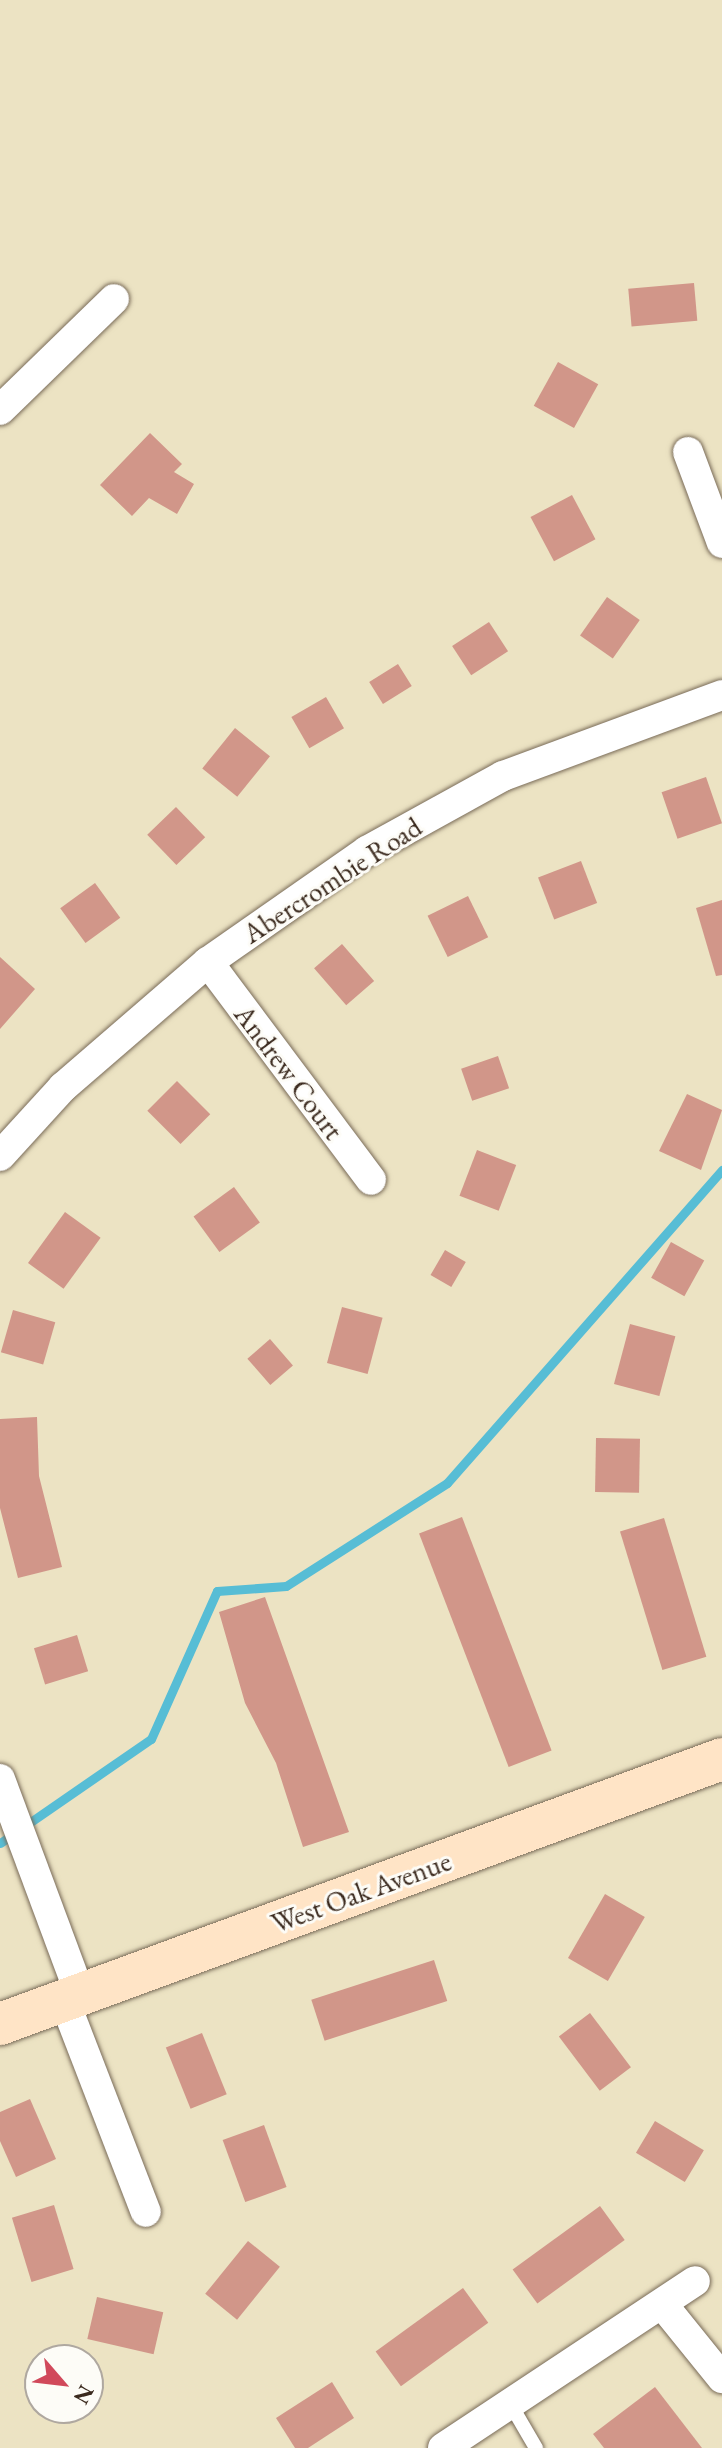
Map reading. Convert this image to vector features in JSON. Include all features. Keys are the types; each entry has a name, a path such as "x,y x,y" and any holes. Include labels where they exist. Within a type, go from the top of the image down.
{"street":[{"path":"0,410 114,299"},
{"path":"688,452 722,543"},
{"name":"Abercrombie Road","path":"0,1156 63,1087 208,962 367,851 503,776 722,695"},
{"name":"Andrew Court","path":"208,962 371,1180"},
{"name":"West Oak Avenue","path":"0,2024 722,1759"},
{"path":"0,1779 146,2212"},
{"path":"443,2448 695,2281"},
{"path":"663,2305 722,2378"}],"lane":[{"path":"511,2405 536,2448"}],"building":[{"path":"694,283 697,321 632,327 628,289"},
{"path":"558,362 598,384 574,428 534,406"},
{"path":"150,433 182,464 174,472 194,484 177,514 149,498 132,516 100,485"},
{"path":"572,495 595,539 554,561 531,517"},
{"path":"607,597 640,620 613,658 580,636"},
{"path":"489,622 508,651 471,675 452,646"},
{"path":"398,664 412,686 383,704 369,682"},
{"path":"326,697 344,728 309,748 291,717"},
{"path":"235,728 270,756 237,797 202,768"},
{"path":"706,777 722,823 678,839 662,792"},
{"path":"176,807 205,837 176,865 147,835"},
{"path":"581,861 597,903 554,919 538,877"},
{"path":"95,883 120,918 85,943 60,908"},
{"path":"468,896 488,937 448,957 428,916"},
{"path":"722,900 722,975 716,976 696,908"},
{"path":"342,944 374,981 346,1005 314,968"},
{"path":"0,957 35,989 0,1029"},
{"path":"498,1056 509,1088 472,1101 461,1069"},
{"path":"177,1081 210,1114 181,1144 147,1111"},
{"path":"687,1094 722,1110 701,1170 659,1151"},
{"path":"477,1150 516,1165 499,1211 459,1196"},
{"path":"234,1187 260,1223 219,1252 194,1216"},
{"path":"65,1212 101,1238 64,1289 28,1263"},
{"path":"671,1242 704,1260 684,1296 651,1278"},
{"path":"445,1250 466,1262 451,1287 431,1275"},
{"path":"342,1307 383,1318 368,1374 327,1363"},
{"path":"13,1310 55,1322 43,1364 1,1352"},
{"path":"630,1324 675,1336 659,1396 614,1384"},
{"path":"270,1339 293,1365 270,1385 247,1359"},
{"path":"37,1417 39,1476 62,1567 18,1578 0,1508 0,1419"},
{"path":"596,1438 640,1439 639,1493 595,1492"},
{"path":"462,1517 552,1750 509,1767 419,1533"},
{"path":"664,1518 706,1657 662,1670 620,1531"},
{"path":"265,1597 349,1832 303,1847 276,1763 245,1703 219,1612"},
{"path":"77,1635 88,1671 45,1684 34,1648"},
{"path":"605,1894 645,1917 608,1981 568,1958"},
{"path":"434,1960 447,2001 325,2041 311,2000"},
{"path":"590,2013 631,2067 600,2091 559,2036"},
{"path":"202,2033 227,2094 191,2109 166,2048"},
{"path":"30,2099 56,2159 16,2177 0,2141 0,2112"},
{"path":"655,2121 704,2150 685,2182 636,2153"},
{"path":"264,2125 287,2187 245,2202 223,2140"},
{"path":"54,2205 74,2269 32,2282 12,2218"},
{"path":"600,2206 625,2240 537,2303 513,2269"},
{"path":"248,2241 280,2267 237,2320 205,2294"},
{"path":"463,2288 488,2323 401,2386 376,2351"},
{"path":"97,2297 163,2312 154,2354 87,2339"},
{"path":"332,2382 354,2418 308,2448 295,2448 276,2418"},
{"path":"655,2387 702,2448 604,2448 593,2434"}],"waterway":[{"path":"0,1843 151,1739 217,1591 286,1586 447,1483 722,1170"}]}
